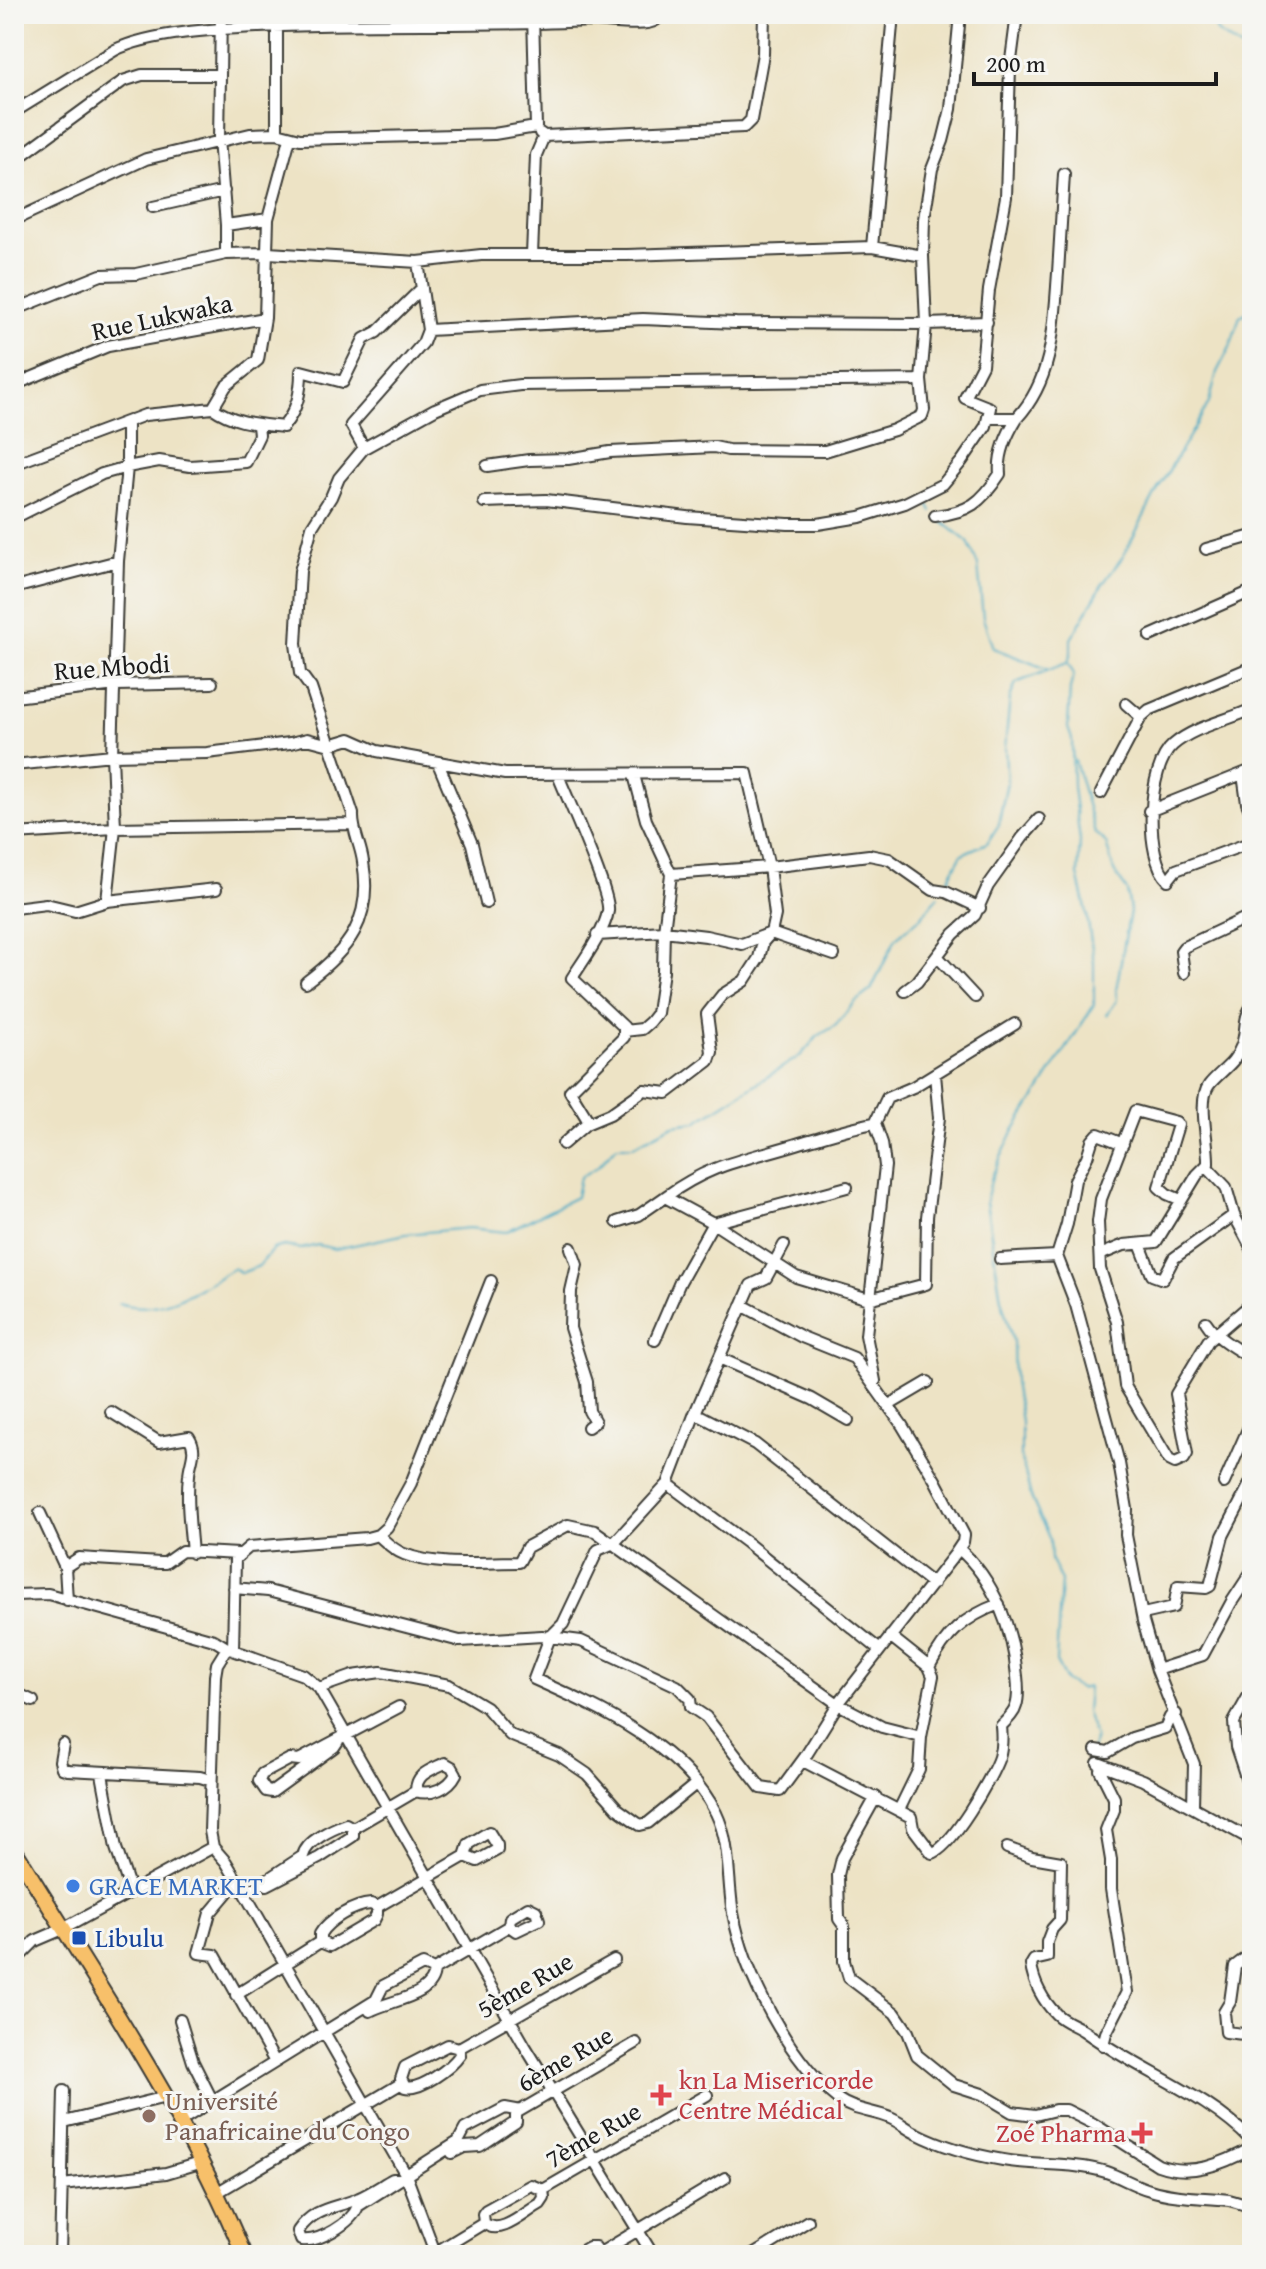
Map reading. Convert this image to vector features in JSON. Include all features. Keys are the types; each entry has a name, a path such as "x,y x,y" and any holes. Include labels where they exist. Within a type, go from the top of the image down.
{"highway":[{"path":"14,1849 180,2121 218,2192 244,2255"}],"street":[{"path":"221,14 219,139 226,254"},
{"path":"14,112 128,43 277,20 449,18 649,23 656,20 658,14"},
{"path":"544,136 744,127 751,120 763,54 764,14"},
{"path":"872,247 893,16 874,14"},
{"path":"487,466 610,452 714,447 728,450 825,451 863,441 916,421 924,410 921,380 926,324 924,219 932,169 951,109 960,14"},
{"path":"484,502 546,500 687,517 818,524 860,517 905,503 936,489 962,461 989,418 990,408 965,398 982,365 989,290 1006,197 1010,68 1017,14"},
{"path":"533,19 536,127 544,136"},
{"path":"277,20 277,133"},
{"path":"14,161 103,94 130,78 142,75 220,75"},
{"path":"14,220 146,159 219,139 277,133 290,138 494,134 536,127"},
{"path":"532,255 536,155 544,136"},
{"path":"213,408 226,386 258,360 264,324 268,219 290,138"},
{"path":"935,516 968,509 988,491 1000,474 999,463 1005,439 1043,378 1053,341 1064,174"},
{"path":"153,207 224,191"},
{"path":"226,225 268,219"},
{"path":"14,310 101,275 136,274 226,254 268,253 418,262 481,255 872,247 923,256"},
{"path":"364,448 351,425 423,343 428,330 418,262"},
{"path":"14,464 145,415 213,408 223,415 258,426 283,427 289,421 299,397 301,371 343,382 364,339 377,332 422,288"},
{"path":"428,330 643,319 736,323 987,322"},
{"name":"Rue Lukwaka","path":"14,385 108,346 264,324"},
{"path":"306,982 337,958 353,936 364,895 363,861 352,824 353,814 311,688 300,673 296,644 300,571 315,521 339,478 364,448 435,409 480,390 520,385 921,380"},
{"path":"989,418 1017,418"},
{"path":"107,901 115,828 112,755 118,561 127,467 127,423"},
{"path":"14,518 102,474 127,467 159,461 190,466 246,462 259,435 258,426"},
{"path":"1206,549 1252,536"},
{"path":"14,588 118,561"},
{"path":"1150,636 1252,591"},
{"path":"1101,793 1141,717 1149,710 1252,667"},
{"name":"Rue Mbodi","path":"14,697 116,685 212,683"},
{"path":"1126,704 1141,717"},
{"path":"1252,709 1195,731 1172,745 1164,757 1149,811 1156,856 1161,872 1168,880 1176,870 1252,842"},
{"path":"14,765 112,755 207,753 307,739 330,745 350,739 377,751 505,774 747,773 769,867 775,915 771,933 763,942 759,958 744,981 722,995 707,1014 712,1052 709,1061 667,1093 644,1090 610,1114 589,1122 563,1144"},
{"path":"438,763 472,844 486,903"},
{"path":"1149,811 1248,772 1247,803 1252,815"},
{"path":"558,775 606,898 608,911 572,978 616,1017 624,1031 624,1037 600,1064 572,1087 573,1097 589,1122"},
{"path":"624,1031 642,1029 657,1013 671,874 646,820 634,775"},
{"path":"905,991 917,982 980,908 988,886 1039,819"},
{"path":"14,834 115,828 352,824"},
{"path":"671,874 869,855 889,859 933,890 946,892 980,908"},
{"path":"14,908 46,904 75,911 107,901 216,889"},
{"path":"1184,973 1181,951 1184,947 1252,915"},
{"path":"597,935 664,931 742,944 771,933 834,955"},
{"path":"937,956 975,997"},
{"path":"1100,1255 1116,1247 1156,1242 1206,1166 1208,1146 1202,1099 1208,1086 1238,1054 1247,1013 1252,1006"},
{"path":"1247,1021 1252,1033"},
{"path":"876,1387 866,1335 885,1166 875,1123 887,1098 935,1074 1015,1024"},
{"path":"665,1197 713,1223 796,1277 869,1299 926,1284 927,1217 939,1118 935,1074"},
{"path":"1181,1200 1159,1187 1178,1125 1135,1111 1101,1199 1098,1222 1102,1277 1117,1322 1125,1386 1164,1455 1175,1463 1187,1454 1176,1394 1208,1341 1252,1303"},
{"path":"617,1222 639,1215 701,1174 738,1159 831,1131 875,1123"},
{"path":"1123,1144 1098,1134 1094,1136 1075,1180 1057,1256 1076,1305 1119,1463 1127,1509 1126,1535 1137,1599 1157,1670 1194,1764 1193,1806"},
{"path":"1206,1166 1226,1187 1234,1215 1252,1248"},
{"path":"655,1340 680,1282 713,1223 847,1187"},
{"path":"1140,1244 1152,1275 1163,1279 1174,1258 1234,1215"},
{"path":"784,1245 766,1278 751,1285 695,1413 668,1484 614,1543 598,1550 563,1624 550,1637 534,1679 576,1698 657,1743 697,1783 715,1811 727,1839 727,1875 734,1916 741,1949 753,1980 801,2059 838,2099 889,2117 916,2133 960,2150 1005,2160 1105,2172 1151,2191 1252,2206"},
{"path":"571,1248 577,1275 571,1291 570,1328 587,1382 589,1411 595,1417 595,1422 588,1427"},
{"path":"1000,1259 1057,1256"},
{"path":"484,2223 434,2254 403,2177 329,2031 285,1965 226,1862 213,1847 210,1780 215,1676 217,1664 230,1649 235,1559 249,1547 378,1535 387,1527 411,1483 491,1281"},
{"path":"234,1588 268,1591 460,1641 550,1637 581,1641 677,1686 690,1699 691,1707 706,1717 761,1788 780,1791 803,1761 838,1704 959,1549 964,1535 935,1480 863,1368 845,1353 802,1337 742,1305"},
{"path":"1206,1322 1215,1337 1252,1359"},
{"path":"719,1358 812,1399 848,1420"},
{"path":"889,1405 928,1382"},
{"path":"111,1412 159,1442 189,1437 192,1441 194,1455 188,1477 192,1553"},
{"path":"695,1413 755,1444 933,1584"},
{"path":"1224,1483 1252,1420"},
{"path":"1143,1614 1174,1607 1178,1586 1210,1586 1223,1536 1252,1480"},
{"path":"668,1484 880,1650"},
{"path":"40,1513 65,1567 67,1600"},
{"path":"378,1535 393,1549 415,1558 470,1563 519,1562 527,1547 568,1525 595,1531 838,1704 882,1727 921,1737"},
{"path":"803,1761 911,1817 913,1828 935,1854 973,1808 999,1757 1003,1738 1001,1726 1013,1714 1018,1699 1015,1653 999,1604 973,1561 959,1549"},
{"path":"65,1567 79,1558 120,1563 165,1563 182,1551 239,1554"},
{"path":"1157,1670 1203,1655 1252,1571"},
{"path":"14,1595 35,1593 67,1600 214,1640 230,1649 303,1675 319,1688 342,1739 429,1877 593,2160 653,2255"},
{"path":"929,1667 941,1644 965,1620 999,1604"},
{"path":"890,1636 929,1667 933,1676 921,1737 919,1769 899,1810"},
{"path":"319,1688 353,1676 381,1672 449,1685 486,1707 510,1735 559,1755 587,1774 618,1809 640,1825 648,1823 697,1783"},
{"path":"1252,1690 1234,1722 1236,1747 1252,1795"},
{"path":"14,1692 33,1701"},
{"path":"301,1764 330,1741 342,1739 399,1707"},
{"path":"1096,1750 1108,1752 1132,1738 1165,1728 1170,1717 1176,1714"},
{"path":"63,1744 62,1768 102,1774 152,1773 210,1780"},
{"path":"1103,2045 1127,1992 1111,1889 1111,1860 1106,1830 1114,1810 1114,1798 1099,1767 1143,1780 1250,1838"},
{"path":"102,1774 116,1848 131,1892"},
{"path":"353,1828 416,1791"},
{"path":"876,1797 839,1866 837,1888 839,1919 844,1926 844,1961 849,1978 902,2021 913,2047 925,2063 954,2085 982,2094 1012,2112 1035,2115 1066,2110 1169,2169 1198,2170 1206,2165 1217,2166 1252,2148"},
{"path":"1252,1804 1249,1903 1252,1953 1248,1953 1235,1966 1230,2002 1224,2012 1226,2032 1252,2035"},
{"path":"301,1861 307,1846 339,1826 346,1824 353,1828"},
{"path":"245,1894 263,1880 301,1861 319,1858 353,1836 353,1828"},
{"path":"14,1962 35,1941 63,1929 213,1847"},
{"path":"1007,1848 1032,1857 1061,1862 1060,1920 1047,1942 1047,1957 1034,1960 1031,1965 1044,2000 1055,2013 1103,2045 1225,2115 1252,2141"},
{"path":"320,1942 320,1934 331,1922 364,1905 377,1907 465,1856"},
{"path":"237,1881 210,1913 199,1953 215,1955 275,2062"},
{"path":"320,1942 330,1946 374,1920 377,1907"},
{"path":"434,1970 509,1926"},
{"path":"236,1995 320,1942"},
{"name":"5ème Rue","path":"459,2048 614,1960"},
{"path":"378,2003 383,1986 417,1967 429,1966 434,1970"},
{"path":"180,2121 378,2003 392,2004 429,1985 434,1978 434,1970"},
{"path":"180,2020 193,2062 212,2100"},
{"name":"6ème Rue","path":"516,2113 636,2043"},
{"path":"443,2047 459,2048 460,2055 454,2063 419,2086 410,2089 402,2083 405,2067 443,2047"},
{"path":"218,2192 402,2083"},
{"path":"60,2255 64,2091"},
{"name":"7ème Rue","path":"543,2190 707,2095"},
{"path":"64,2122 166,2097"},
{"path":"356,2203 350,2218 311,2242 301,2240 298,2231 304,2222 332,2205 356,2203 459,2145 480,2146 516,2122 516,2110 505,2108 465,2129 459,2145"},
{"path":"62,2185 166,2173 203,2162"},
{"path":"575,2255 589,2247 595,2247 600,2254 725,2178"},
{"path":"531,2185 543,2190 544,2198 540,2204 499,2229 490,2228 484,2223 486,2210 531,2185"},
{"path":"753,2255 808,2221"}],"waterway":[{"path":"1208,14 1218,33 1252,56"},
{"path":"1068,662 1071,639 1102,585 1124,555 1159,487 1209,403 1217,372 1230,347 1240,316 1252,310"},
{"path":"926,499 932,511"},
{"path":"939,519 968,542 978,565 983,618 993,648 1047,669"},
{"path":"944,887 962,854 987,843 998,826 1007,782 1005,748 1010,698 1016,683 1067,663"},
{"path":"1068,664 1074,674 1070,688 1068,728 1072,739 1073,787 1080,841 1078,875 1094,963 1094,1005 1013,1132 992,1176 986,1202 1001,1299 1013,1341 1014,1382 1021,1421 1021,1456 1031,1497 1050,1540 1051,1560 1061,1581 1056,1662 1066,1681 1079,1689 1088,1687 1086,1712 1095,1737 1090,1754 1093,1761"},
{"path":"1075,761 1095,833 1106,843 1114,871 1127,891 1130,911 1116,990 1117,1000 1107,1015"},
{"path":"119,1303 135,1306 165,1304 234,1268 241,1273 259,1266 273,1249 284,1246 301,1249 318,1245 335,1249 406,1234 469,1228 505,1232 576,1197 580,1177 597,1167 617,1146 633,1146 673,1125 696,1122 800,1056 871,990 896,938 921,917 938,896"}],"place":[{"name":"GRACE MARKET","path":"73,1886"},
{"name":"Libulu","path":"79,1938"},
{"name":"kn La Misericorde Centre Médical","path":"661,2095"},
{"name":"Université Panafricaine du Congo","path":"149,2116"},
{"name":"Zoé Pharma","path":"1142,2133"}]}
